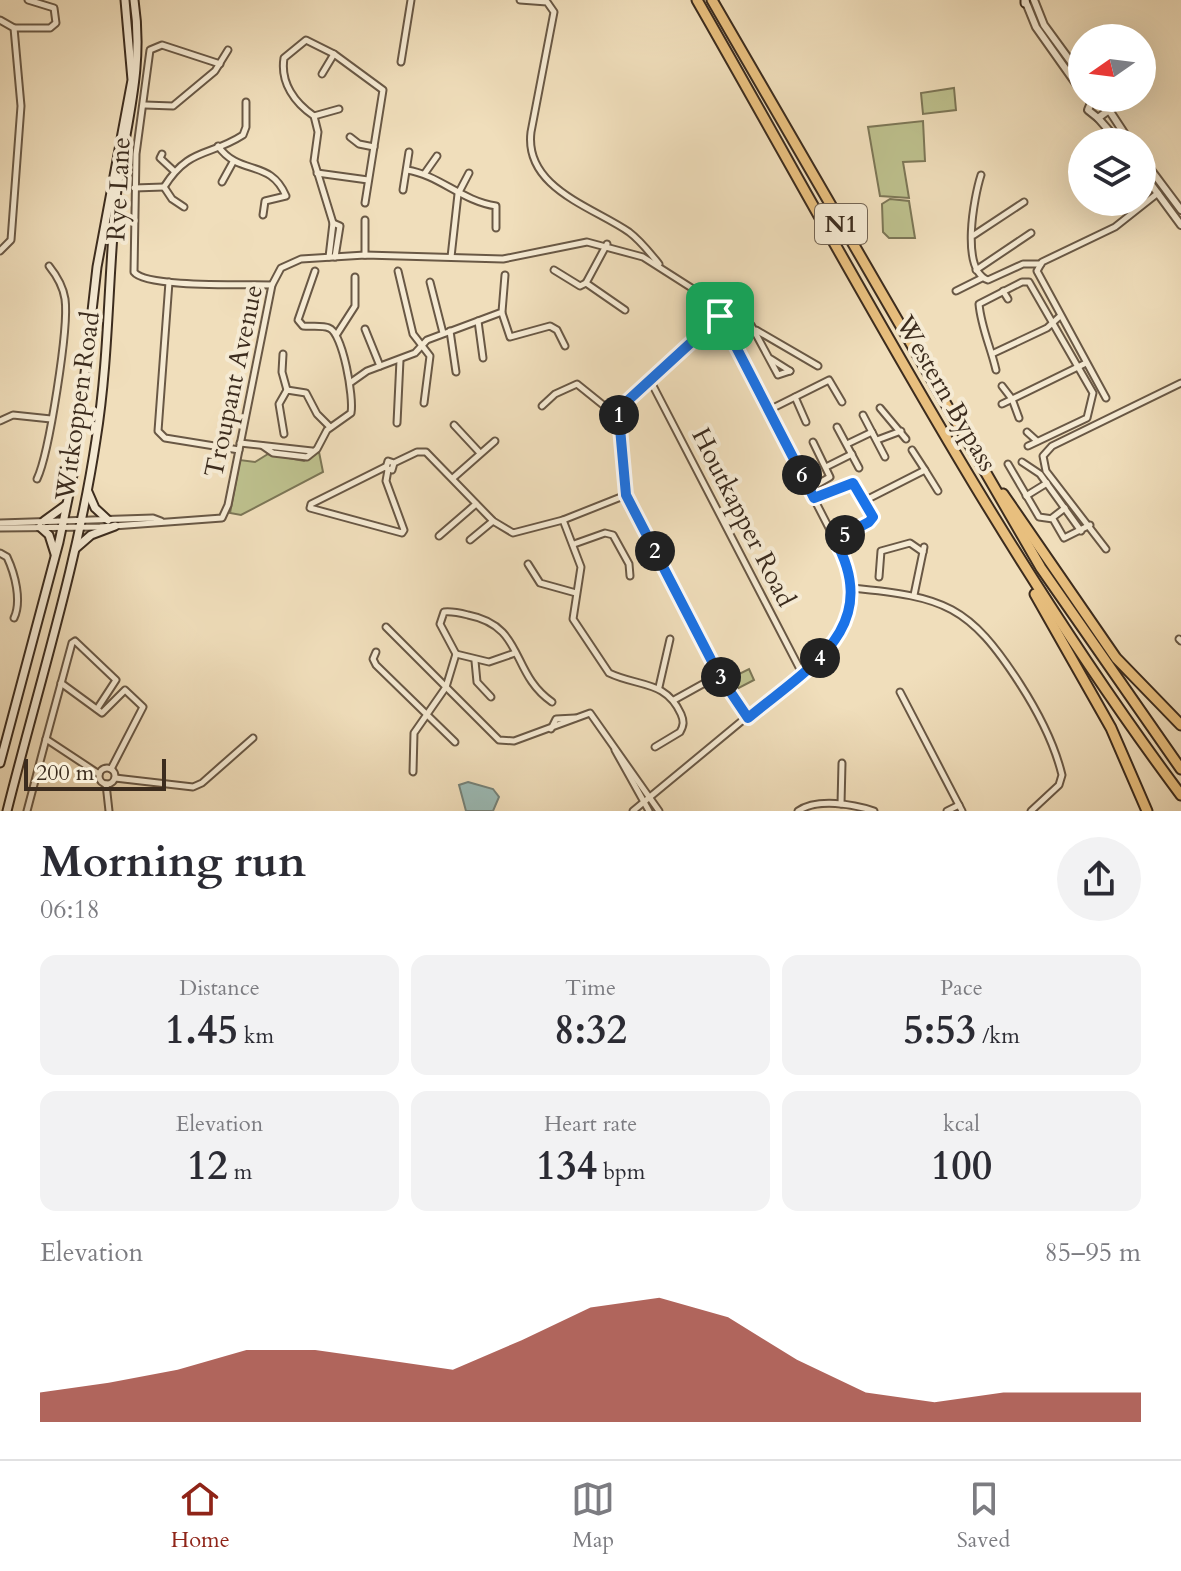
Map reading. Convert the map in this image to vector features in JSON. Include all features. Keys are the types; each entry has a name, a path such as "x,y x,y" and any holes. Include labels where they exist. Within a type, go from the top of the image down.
{"highway":[{"name":"Western Bypass","path":"697,0 954,453 1084,658 1181,795"},
{"name":"Western Bypass","path":"712,0 1041,568 1181,769"},
{"path":"972,447 1101,637 1136,681 1181,725"},
{"path":"954,453 1111,728 1147,811"},
{"path":"1140,795 1155,811"}],"main road":[{"name":"Witkoppen Road","path":"0,763 63,524 80,427 96,276 132,80 125,0"},
{"name":"Witkoppen Road","path":"7,811 76,548 88,490 108,347 117,192 139,62 134,0"},
{"path":"88,490 95,508 108,520"},
{"path":"55,557 50,537 42,524 66,505"},
{"path":"76,548 94,533 115,526"}],"street":[{"path":"0,20 14,28 50,28 56,23 54,8 28,0"},
{"path":"401,62 411,0"},
{"path":"520,0 545,1 554,12 531,132 530,147 534,159 555,187 629,232 662,268"},
{"path":"1027,1 1068,58"},
{"path":"1027,1 1036,27 1068,72"},
{"path":"0,251 11,240 21,117 14,28"},
{"path":"332,257 333,223 314,159 318,132 314,116 294,102 284,60 306,40 334,54 382,87 384,95 365,203"},
{"name":"Rye Lane","path":"169,282 136,275 134,188 149,52 162,45 220,64"},
{"path":"220,64 228,50"},
{"path":"322,74 334,54"},
{"name":"Rye Lane","path":"145,105 173,106 220,64"},
{"path":"164,187 174,171 201,151 245,132 246,102"},
{"path":"314,116 339,109"},
{"path":"1090,112 1107,128"},
{"path":"1098,118 1106,112"},
{"path":"1110,112 1119,126"},
{"path":"350,137 359,144 374,147"},
{"path":"218,146 233,162 271,175 286,196 265,201 263,215"},
{"path":"403,190 409,152"},
{"path":"162,154 160,158 174,171"},
{"path":"425,173 437,156"},
{"path":"222,182 233,162"},
{"path":"407,170 425,173 458,194 497,207 496,228"},
{"path":"316,173 368,180"},
{"path":"451,258 458,194 469,173"},
{"path":"981,175 974,199 971,256 976,270 988,280 1031,262 1039,266"},
{"path":"1156,176 1181,210"},
{"path":"1039,266 1115,227 1158,193 1161,189 1156,181"},
{"path":"134,188 164,187"},
{"path":"164,187 172,199 184,207"},
{"path":"1156,190 1181,225"},
{"path":"974,235 1024,202"},
{"path":"365,220 365,255"},
{"path":"976,270 1031,233"},
{"name":"Troupant Avenue","path":"162,521 218,521 228,505 272,285 281,268 292,262 365,255 508,259 567,243 607,244 630,251 662,268 701,294 720,316 846,561 852,588 850,611 840,635 802,673 633,811"},
{"path":"554,270 580,286 586,283 601,262 607,244"},
{"path":"37,479 46,454 65,312 61,284 49,266"},
{"path":"1039,266 1037,276 1106,398"},
{"path":"272,285 169,282 158,431 165,438 263,446 273,453 297,457 313,451 330,427 351,413 350,383 337,335 327,327 303,326 298,320 315,271"},
{"path":"398,271 405,310 421,348 430,360 424,403"},
{"path":"505,275 502,312 510,337 550,326 557,330 565,346"},
{"path":"337,335 355,306 355,277"},
{"path":"956,291 982,278"},
{"path":"430,282 443,333"},
{"path":"996,370 994,353 982,326 979,304 1029,282 1092,392 1088,416 1028,446"},
{"path":"586,283 625,310"},
{"path":"1003,291 1008,299"},
{"path":"350,383 380,366 400,360 421,348 426,340 502,312"},
{"path":"720,316 623,405 619,417 626,495 719,675 748,718"},
{"path":"994,353 1047,328 1059,317"},
{"path":"478,321 483,358"},
{"path":"727,329 744,322 818,366"},
{"path":"365,329 380,366"},
{"path":"755,330 770,359"},
{"path":"450,331 456,372"},
{"path":"283,354 282,372 287,390 279,404 284,434"},
{"path":"397,423 400,360"},
{"path":"1002,404 1086,363"},
{"name":"Houtkapper Road","path":"650,380 802,673"},
{"path":"769,410 831,380 842,402"},
{"path":"1106,549 1046,471 1043,456 1046,450 1181,383"},
{"path":"542,406 555,394 577,384 619,417"},
{"path":"1002,386 1012,399 1019,418"},
{"path":"287,390 306,393 318,415 330,427"},
{"path":"795,397 806,422"},
{"path":"880,408 906,439"},
{"path":"0,421 13,415 51,419"},
{"path":"863,415 885,457"},
{"path":"454,425 480,453"},
{"path":"837,427 859,468"},
{"path":"877,440 901,431"},
{"path":"847,444 872,432"},
{"path":"1027,432 1038,442"},
{"path":"453,478 495,441"},
{"path":"809,489 829,479 813,442"},
{"path":"912,450 938,491"},
{"path":"387,468 386,481 404,530 402,533 310,508 387,468 393,469 394,463 423,451 504,530 518,533 563,520 626,495"},
{"path":"826,467 852,454"},
{"path":"1022,462 1047,483 1081,531"},
{"path":"1008,464 1041,519 1052,518 1065,508"},
{"path":"864,501 925,470"},
{"path":"814,498 851,482 864,501 872,519 835,540"},
{"path":"1026,496 1047,483"},
{"path":"439,536 476,504"},
{"path":"80,524 153,518 162,521"},
{"path":"1052,518 1064,538 1090,525"},
{"path":"563,520 581,567 574,622 607,671 659,687 674,700 683,728 655,747"},
{"path":"0,525 115,526 162,521"},
{"path":"470,540 493,521"},
{"path":"574,544 611,534 629,564 630,576"},
{"path":"879,577 881,551 910,543 924,549 914,595"},
{"path":"0,553 7,557 14,578 17,607 14,618"},
{"path":"528,564 540,583 576,593"},
{"path":"852,588 914,595 954,610 983,632 1036,708 1062,779 1031,811"},
{"path":"515,653 492,662 475,661 456,654 440,624 446,611 496,624 515,653 534,689 552,702"},
{"path":"386,627 499,740 514,741 551,730 556,719 577,719 590,713 659,811"},
{"path":"659,687 670,639"},
{"path":"27,811 75,641 144,710 111,769"},
{"path":"376,652 373,662 455,742"},
{"path":"413,772 413,737 446,687 456,654"},
{"path":"475,661 477,682 491,697"},
{"path":"674,700 719,675"},
{"path":"97,709 116,680"},
{"path":"61,683 105,712 125,690"},
{"path":"900,692 960,808 947,811"},
{"path":"106,784 115,778 193,787 202,783 253,738"},
{"path":"46,739 99,774 106,784 109,811"},
{"path":"612,745 649,811"},
{"path":"841,804 842,763"},
{"path":"99,774 105,768 111,769"},
{"path":"111,769 115,778"},
{"path":"798,811 811,805 841,804 874,811"}],"green space":[{"path":"954,88 956,110 923,114 921,93"},
{"path":"923,121 925,161 903,162 909,198 880,196 868,127"},
{"path":"890,199 909,201 915,238 889,238 883,232 882,204"},
{"path":"319,452 323,472 241,515 230,513 240,460 255,462 268,454 304,461"},
{"path":"749,669 754,680 733,691 727,680"}],"water":[{"path":"468,782 493,789 499,797 493,811 466,811 459,785"}],"route":[{"path":"720,316 814,498 845,483 853,483 873,517 835,540 846,561 852,588 850,611 840,635 823,655 748,718 719,675 626,495 619,417 623,405 720,316"}]}
